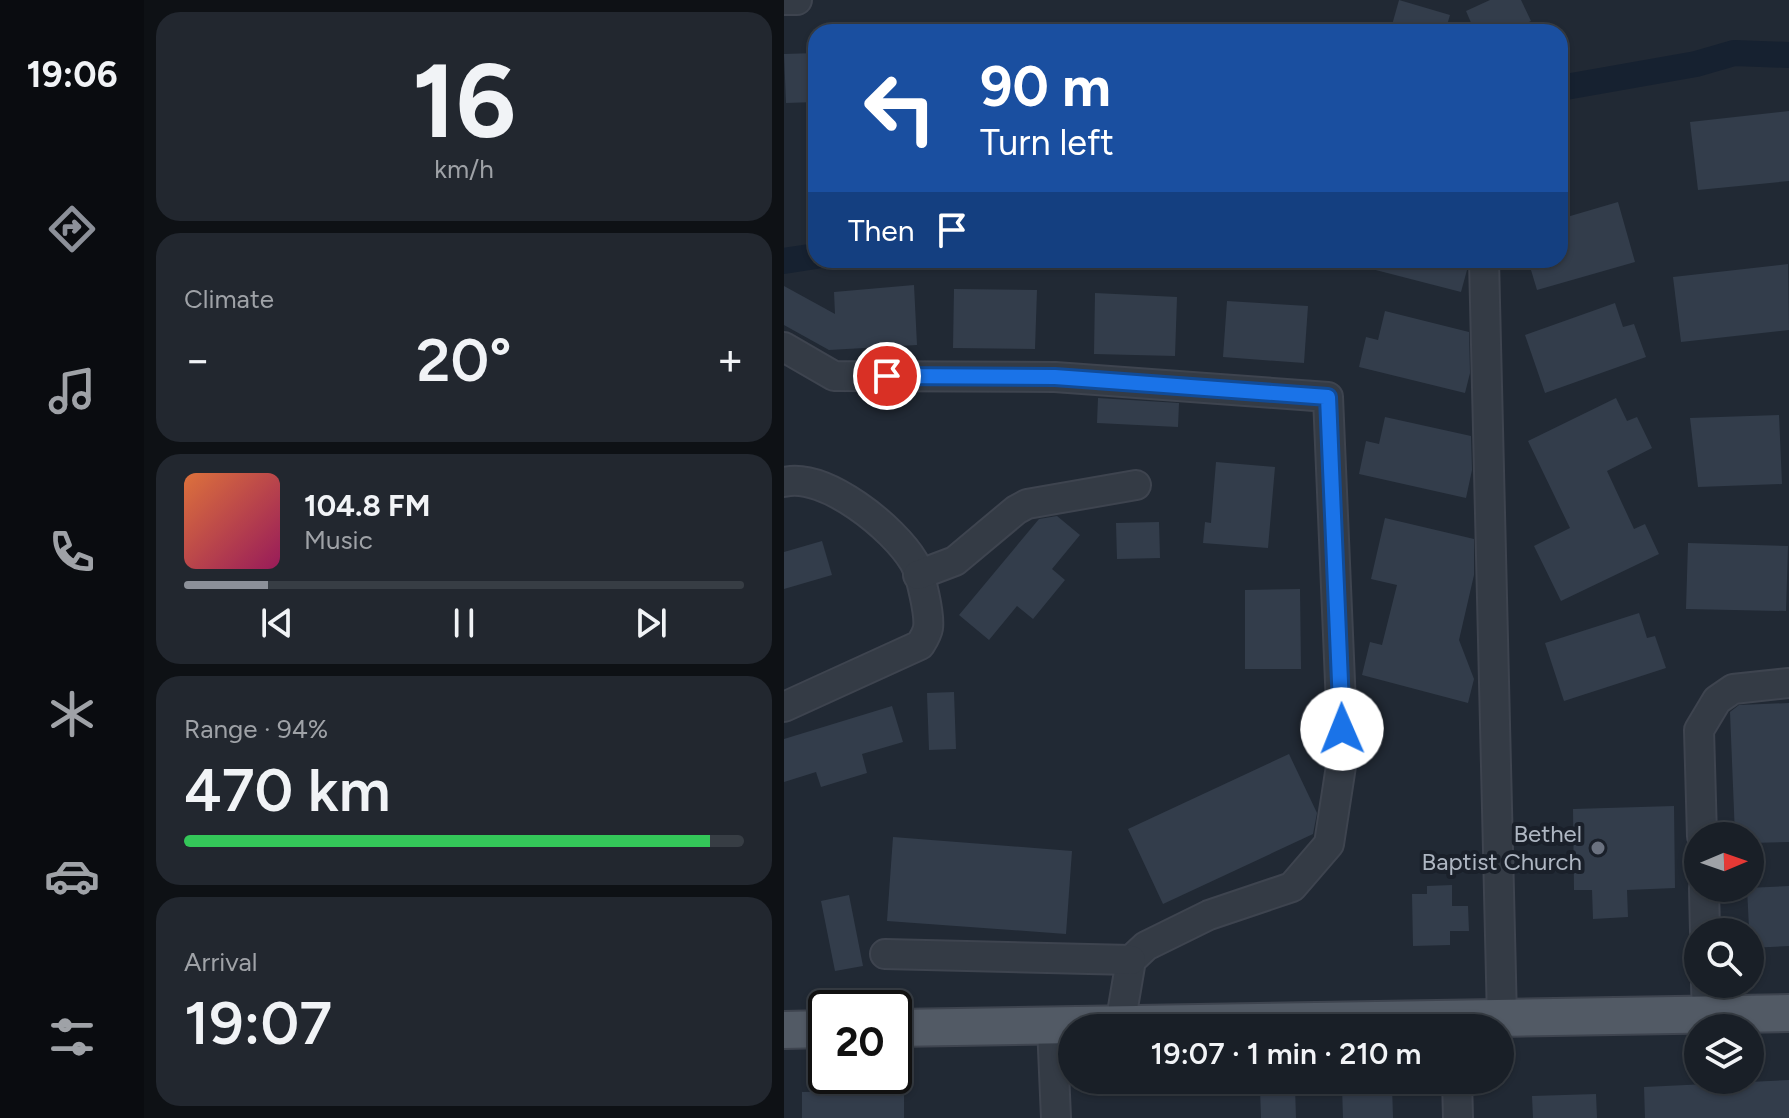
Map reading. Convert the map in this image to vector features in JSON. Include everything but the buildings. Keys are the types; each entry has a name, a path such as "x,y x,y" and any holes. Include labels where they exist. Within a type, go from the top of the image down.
{"main road":[{"path":"1514,1018 1707,999 1789,1013"},
{"path":"912,1028 1058,1026"},
{"path":"784,1030 808,1029"}],"street":[{"path":"784,0 797,0"},
{"path":"1484,268 1502,1014"},
{"path":"784,347 834,376 1055,377 1328,397 1343,753 1329,844 1292,887 1209,915 1146,946 1131,960 1122,1014"},
{"path":"784,482 795,479 818,484 878,521 915,564 927,610 928,630 920,645 784,707"},
{"path":"918,575 955,561 994,527 1027,504 1136,485"},
{"path":"1702,822 1699,730 1706,717 1717,700 1733,689 1789,683"},
{"path":"885,954 1131,960"},
{"path":"1052,1026 1056,1118"},
{"path":"1457,1094 1458,1118"}],"waterway":[{"path":"1568,87 1696,64 1734,53 1789,55"},
{"path":"784,261 808,257"}],"place":[{"name":"Bethel Baptist Church","path":"1598,848"}],"route":[{"path":"887,376 1055,377 1328,397 1342,729"}]}
